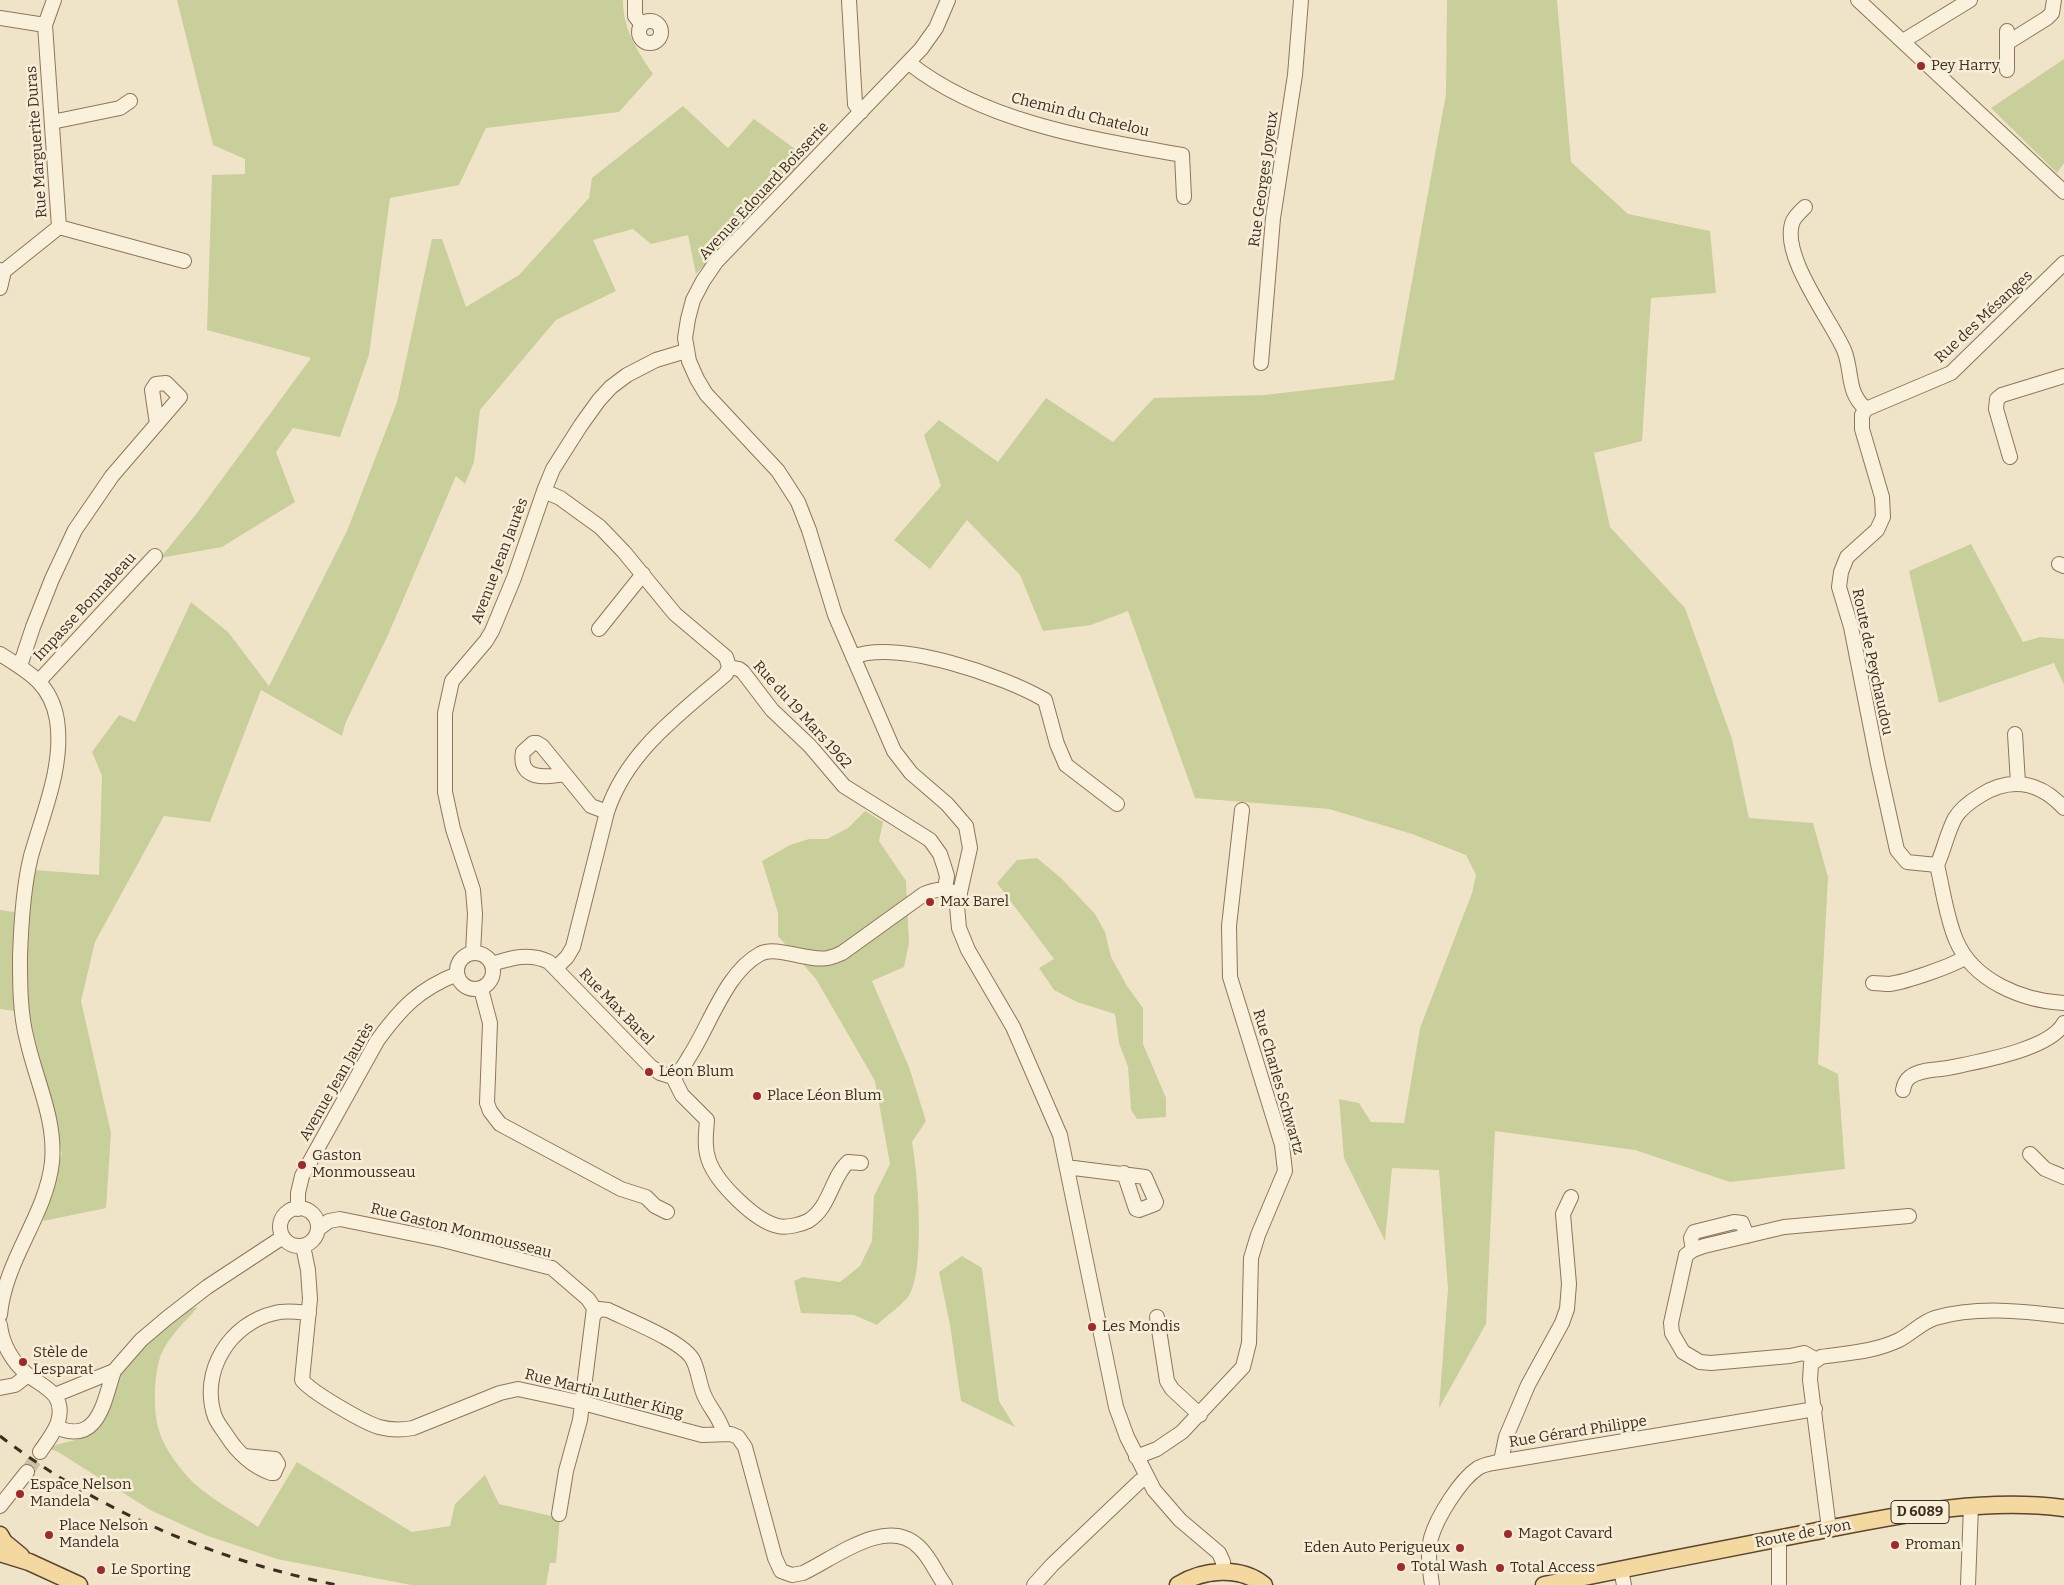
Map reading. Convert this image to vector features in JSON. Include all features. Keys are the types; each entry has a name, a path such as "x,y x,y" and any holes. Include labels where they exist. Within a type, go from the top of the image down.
{"main road":[{"name":"Route de Lyon","path":"1544,1585 1622,1577 1779,1538 1908,1513 1971,1506 2034,1505 2064,1508"},
{"path":"0,1535 12,1550 29,1562"},
{"path":"0,1553 29,1562 79,1585"},
{"path":"1178,1585 1198,1576 1223,1572 1244,1574 1253,1577 1264,1585"}],"street":[{"path":"0,18 45,25 54,0"},
{"path":"635,0 635,16 642,25"},
{"path":"849,0 855,104 861,112"},
{"name":"Avenue Edouard Boisserie","path":"948,0 936,28 909,63 716,262 693,300 685,338 686,351 697,379 706,394 778,471 798,502 809,530 835,615 894,751 911,773 947,804 966,826 970,848 957,906 957,918 962,938 1014,1027 1060,1135 1116,1407 1146,1477 1163,1503 1219,1553 1223,1562 1223,1572"},
{"name":"Rue Georges Joyeux","path":"1261,363 1274,218 1295,75 1301,0"},
{"path":"1858,0 2064,192"},
{"path":"1903,41 1970,0"},
{"path":"2007,70 2007,37 2047,18 2052,13 2054,0"},
{"name":"Rue Marguerite Duras","path":"2,271 59,228 45,25"},
{"name":"Chemin du Chatelou","path":"909,63 948,89 1021,120 1182,155 1184,197"},
{"path":"52,122 120,108 130,101"},
{"path":"1805,206 1797,215 1791,229 1795,254 1807,284 1843,347 1848,361 1854,396 1866,409"},
{"path":"59,228 184,261"},
{"name":"Rue des Mésanges","path":"1866,409 1951,373 2064,263"},
{"path":"0,288 2,271"},
{"name":"Avenue Jean Jaurès","path":"473,953 475,914 473,890 453,829 445,792 445,713 452,680 486,641 492,631 514,578 553,469 581,425 611,387 627,375 656,360 686,351"},
{"path":"2010,456 1996,409 1997,399 2002,395 2064,376"},
{"name":"Route de Peychaudou","path":"1866,409 1862,415 1862,428 1882,498 1883,517 1877,530 1847,558 1841,572 1839,587 1851,627 1878,764 1898,850 1907,862 1938,865"},
{"path":"18,665 22,660 52,579 75,530 112,476 156,424"},
{"path":"544,491 560,498 600,527 643,574 675,614 726,657 729,667"},
{"name":"Impasse Bonnabeau","path":"40,680 155,556"},
{"path":"599,629 643,574"},
{"path":"853,657 874,652 896,652 983,672 1034,693 1045,700 1057,744 1066,765 1117,804"},
{"path":"0,654 40,680 48,693 57,719 57,760 48,804 31,858 22,911 21,1001 26,1039 46,1102 51,1131 52,1161 50,1176 38,1211 8,1277 0,1315"},
{"name":"Rue du 19 Mars 1962","path":"556,968 567,957 573,947 607,812 617,786 642,750 654,737 726,674 729,667 743,672 772,710 810,746 844,786 930,840 940,854 944,866 947,876 945,889"},
{"path":"2015,734 2018,783"},
{"path":"565,774 591,806 607,812"},
{"path":"2064,808 2053,796 2040,789 2018,783 1986,792 1964,806 1956,817 1938,865 1946,905 1956,940 1966,957 1980,972 2003,987 2046,1001 2064,1004"},
{"name":"Rue Charles Schwartz","path":"1136,1457 1163,1445 1182,1432 1243,1367 1248,1343 1251,1258 1258,1235 1273,1203 1285,1165 1282,1145 1229,971 1229,926 1242,810"},
{"path":"861,1163 848,1162 844,1166 829,1197 809,1221 786,1227 770,1223 749,1210 723,1183 710,1163 706,1150 707,1120 682,1095 672,1077 680,1071 700,1040 735,976 754,958 769,951 818,958 835,956 924,894 933,890 945,889 960,894"},
{"path":"567,957 578,951 584,942"},
{"path":"473,953 487,957 492,964 492,979 481,989 474,990 463,985 457,974 460,962 465,956 473,953"},
{"name":"Rue Max Barel","path":"492,964 513,958 532,956 542,958 556,968 650,1066 660,1073 672,1077"},
{"path":"1873,983 1888,984 1898,982 1950,965 1966,957"},
{"name":"Avenue Jean Jaurès","path":"298,1209 298,1193 302,1176 377,1041 414,998 427,988 457,974"},
{"path":"481,989 490,1023 487,1103 490,1111 500,1124 621,1189 646,1197 655,1206 667,1212"},
{"path":"1903,1090 1905,1083 1917,1073 1978,1061 2035,1046 2048,1039 2064,1023"},
{"path":"2030,1154 2045,1169 2064,1177"},
{"path":"1067,1169 1124,1173"},
{"path":"1501,1461 1506,1437 1521,1402 1562,1323 1567,1308 1569,1284 1563,1214 1572,1197"},
{"path":"304,1209 314,1217 318,1229 313,1239 304,1246 292,1245 283,1237 280,1226 284,1216 293,1210 304,1209"},
{"path":"1815,1359 1804,1353 1711,1363 1700,1362 1683,1352 1675,1342 1671,1323 1684,1262 1686,1256 1694,1250 1691,1238 1694,1232 1734,1222 1742,1223 1747,1236 1784,1227 1909,1216"},
{"name":"Rue Gaston Monmousseau","path":"318,1229 329,1221 340,1219 443,1240 552,1268 588,1299 594,1308 593,1316"},
{"path":"56,1427 76,1431 89,1427 103,1407 114,1371 141,1340 207,1287 283,1237"},
{"name":"Rue Martin Luther King","path":"304,1246 310,1300 302,1380 311,1389 376,1426 396,1430 414,1428 500,1393 518,1389 582,1403 702,1435 724,1434"},
{"path":"559,1514 566,1471 574,1446 582,1403 593,1316 599,1310 608,1310 673,1342 688,1353 697,1369 702,1391 720,1421 724,1434 738,1437 745,1447 775,1558 781,1571 791,1580 871,1538 889,1534 905,1538 919,1547 945,1585"},
{"path":"1829,1529 1810,1368 1815,1359 1870,1350 1898,1340 1933,1319 1964,1312 2019,1310 2064,1316"},
{"path":"244,1456 230,1440 215,1416 211,1396 216,1362 231,1338 263,1316 276,1312 309,1313"},
{"path":"1157,1317 1167,1381 1172,1389 1200,1415"},
{"path":"0,1325 2,1338 10,1353 28,1375 55,1395 59,1408 56,1427 40,1452"},
{"path":"55,1395 114,1371"},
{"path":"0,1388 15,1385 28,1375"},
{"name":"Rue Gérard Philippe","path":"1432,1585 1431,1539 1443,1513 1466,1479 1480,1466 1814,1409"},
{"path":"0,1513 4,1502 27,1472"},
{"path":"1034,1585 1097,1520 1146,1477"},
{"path":"1968,1585 1971,1506"},
{"path":"1779,1538 1779,1585"}],"green space":[{"path":"177,0 623,0 628,30 636,48 653,74 619,112 486,128 459,185 390,198 369,355 340,437 293,428 276,452 295,502 222,547 160,558 197,513 311,358 207,330 212,175 245,174 245,159 213,145"},
{"path":"1447,0 1557,0 1571,162 1628,214 1710,231 1716,293 1651,298 1642,441 1594,453 1610,527 1685,608 1732,739 1749,818 1813,823 1828,877 1818,1064 1838,1074 1845,1169 1730,1182 1635,1150 1495,1131 1486,1324 1439,1408 1448,1289 1439,1170 1392,1168 1385,1241 1344,1158 1339,1099 1359,1103 1371,1122 1404,1123 1420,1028 1472,893 1476,875 1466,855 1412,834 1329,809 1195,798 1128,611 1091,625 1043,631 1020,575 967,520 930,569 894,540 941,486 924,435 939,420 998,462 1046,398 1113,442 1154,398 1264,395 1394,380 1446,94"},
{"path":"2064,59 2064,163 2057,173 1991,108"},
{"path":"683,106 728,148 754,119 806,157 696,274 688,235 651,244 633,229 593,240 616,291 556,320 480,410 474,462 465,484 456,476 388,635 345,724 342,736 261,690 210,822 164,816 95,942 81,1001 111,1133 106,1208 43,1221 62,1153 29,1013 0,1009 0,910 27,914 35,870 99,875 102,776 92,752 119,715 135,722 191,602 228,632 269,686 347,531 397,402 432,239 442,239 466,307 519,275 589,198 592,178"},
{"path":"1971,544 2023,642 2040,637 2064,639 2064,685 2054,663 1939,703 1909,571"},
{"path":"865,811 883,822 879,841 906,881 909,943 904,967 872,981 909,1067 926,1121 912,1142 919,1219 915,1280 907,1298 877,1325 854,1315 801,1313 794,1281 803,1277 840,1282 860,1266 872,1241 874,1196 890,1164 875,1081 816,979 778,936 778,913 762,861 790,845 809,839 827,839 848,828"},
{"path":"1037,858 1061,878 1095,914 1105,932 1111,957 1127,986 1143,1008 1143,1044 1166,1098 1166,1117 1137,1119 1131,1110 1128,1067 1119,1043 1115,1014 1077,1002 1054,990 1039,968 1054,959 997,883 1017,860"},
{"path":"1736,1226 1739,1234 1698,1242 1698,1236"},
{"path":"962,1256 982,1268 999,1401 1015,1427 961,1401 950,1325 939,1272"},
{"path":"198,1307 164,1348 157,1371 155,1401 156,1419 160,1435 173,1458 202,1490 258,1527 297,1462 412,1532 450,1526 455,1504 485,1475 499,1504 560,1518 556,1563 550,1563 546,1585 411,1585 277,1559 205,1535 152,1511 58,1452 48,1448 85,1437 94,1431 108,1410 118,1377 125,1365 179,1316 192,1308"}],"tunnel":[{"path":"27,1472 40,1452"}],"railway":[{"path":"0,1436 37,1463 77,1488 160,1530 248,1562 292,1575 337,1585"}],"place":[{"name":"Pey Harry","path":"1921,66"},
{"name":"Max Barel","path":"930,902"},
{"name":"Léon Blum","path":"649,1072"},
{"name":"Place Léon Blum","path":"757,1096"},
{"name":"Gaston Monmousseau","path":"302,1165"},
{"name":"Les Mondis","path":"1092,1327"},
{"name":"Stèle de Lesparat","path":"23,1362"},
{"name":"Espace Nelson Mandela","path":"20,1494"},
{"name":"Magot Cavard","path":"1508,1534"},
{"name":"Place Nelson Mandela","path":"49,1535"},
{"name":"Proman","path":"1895,1545"},
{"name":"Eden Auto Perigueux","path":"1460,1548"},
{"name":"Total Wash","path":"1401,1567"},
{"name":"Total Access","path":"1500,1568"},
{"name":"Le Sporting","path":"101,1570"}]}
